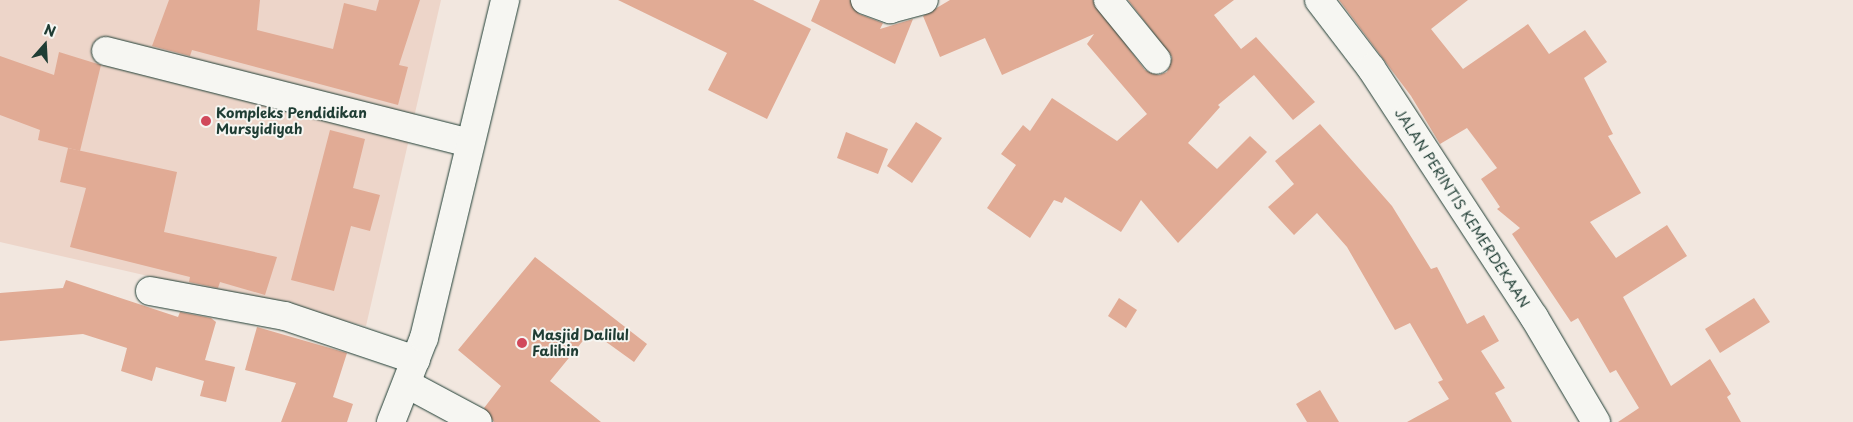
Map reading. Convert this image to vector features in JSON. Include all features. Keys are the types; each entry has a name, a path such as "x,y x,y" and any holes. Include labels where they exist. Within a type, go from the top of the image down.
{"street":[{"path":"391,422 409,385 416,360 504,0"},
{"path":"865,0 890,9 924,0"},
{"path":"1108,0 1157,60"},
{"name":"JALAN PERINTIS KEMERDEKAAN","path":"1319,0 1392,101 1534,317 1596,422"},
{"path":"106,51 470,143"},
{"path":"150,290 285,316 416,360"},
{"path":"409,385 478,422"}],"shaded area":[{"name":"Kompleks Pendidikan Mursyidiyah","path":"0,0 441,0 366,326 0,242"}],"building":[{"path":"169,0 260,0 257,30 333,49 344,3 376,11 379,0 420,0 399,65 408,67 398,105 192,50 190,56 152,46"},
{"path":"618,0 753,0 811,29 767,119 708,90 727,53"},
{"path":"820,0 850,0 859,14 883,23 880,29 913,19 895,64 811,21"},
{"path":"950,0 1093,0 1145,70 1159,75 1167,72 1172,57 1128,0 1234,0 1214,15 1241,49 1256,37 1315,102 1293,120 1254,75 1218,105 1220,107 1188,143 1217,169 1250,136 1267,152 1178,243 1141,200 1121,232 1065,197 1062,203 1054,200 1030,238 987,208 1016,165 1001,154 1023,125 1030,131 1052,98 1117,141 1147,114 1087,44 1094,34 1002,75 985,38 940,57 923,16"},
{"path":"1339,0 1468,0 1431,29 1463,69 1528,24 1549,54 1585,30 1607,62 1584,78 1613,134 1608,136 1641,193 1590,222 1616,258 1667,225 1687,256 1623,297 1671,386 1710,359 1731,394 1727,397 1741,422 1618,422 1639,408 1616,370 1610,373 1578,318 1571,322 1512,234 1520,228 1497,209 1500,207 1481,179 1497,168 1467,128 1440,144 1411,96"},
{"path":"59,52 101,65 80,151 38,140 40,130 0,115 0,56 54,75"},
{"path":"916,122 942,138 912,183 887,166"},
{"path":"1320,124 1392,206 1431,269 1437,267 1467,324 1484,315 1499,341 1481,351 1505,388 1495,393 1512,422 1407,422 1449,399 1438,382 1443,380 1410,323 1395,330 1347,247 1317,213 1294,235 1268,207 1294,184 1275,161"},
{"path":"330,130 365,139 353,188 380,195 370,231 351,226 334,291 291,280"},
{"path":"846,132 888,149 878,174 837,158"},
{"path":"68,148 177,172 164,232 277,257 265,295 220,282 218,288 189,282 190,277 70,247 86,188 60,182"},
{"path":"535,257 647,344 634,362 591,331 550,381 601,422 494,422 484,408 501,386 458,350"},
{"path":"66,280 178,317 180,312 211,318 216,322 205,360 235,367 226,402 200,396 204,381 156,367 152,381 121,371 127,348 83,334 0,341 0,293 63,288"},
{"path":"1119,298 1137,310 1126,328 1108,316"},
{"path":"1754,298 1770,322 1720,353 1705,329"},
{"path":"257,327 347,353 333,397 353,404 347,422 281,422 296,383 245,370"},
{"path":"1320,390 1339,422 1307,422 1296,404"}],"place":[{"name":"Kompleks Pendidikan Mursyidiyah","path":"206,121"},
{"name":"Masjid Dalilul Falihin","path":"522,343"}]}
